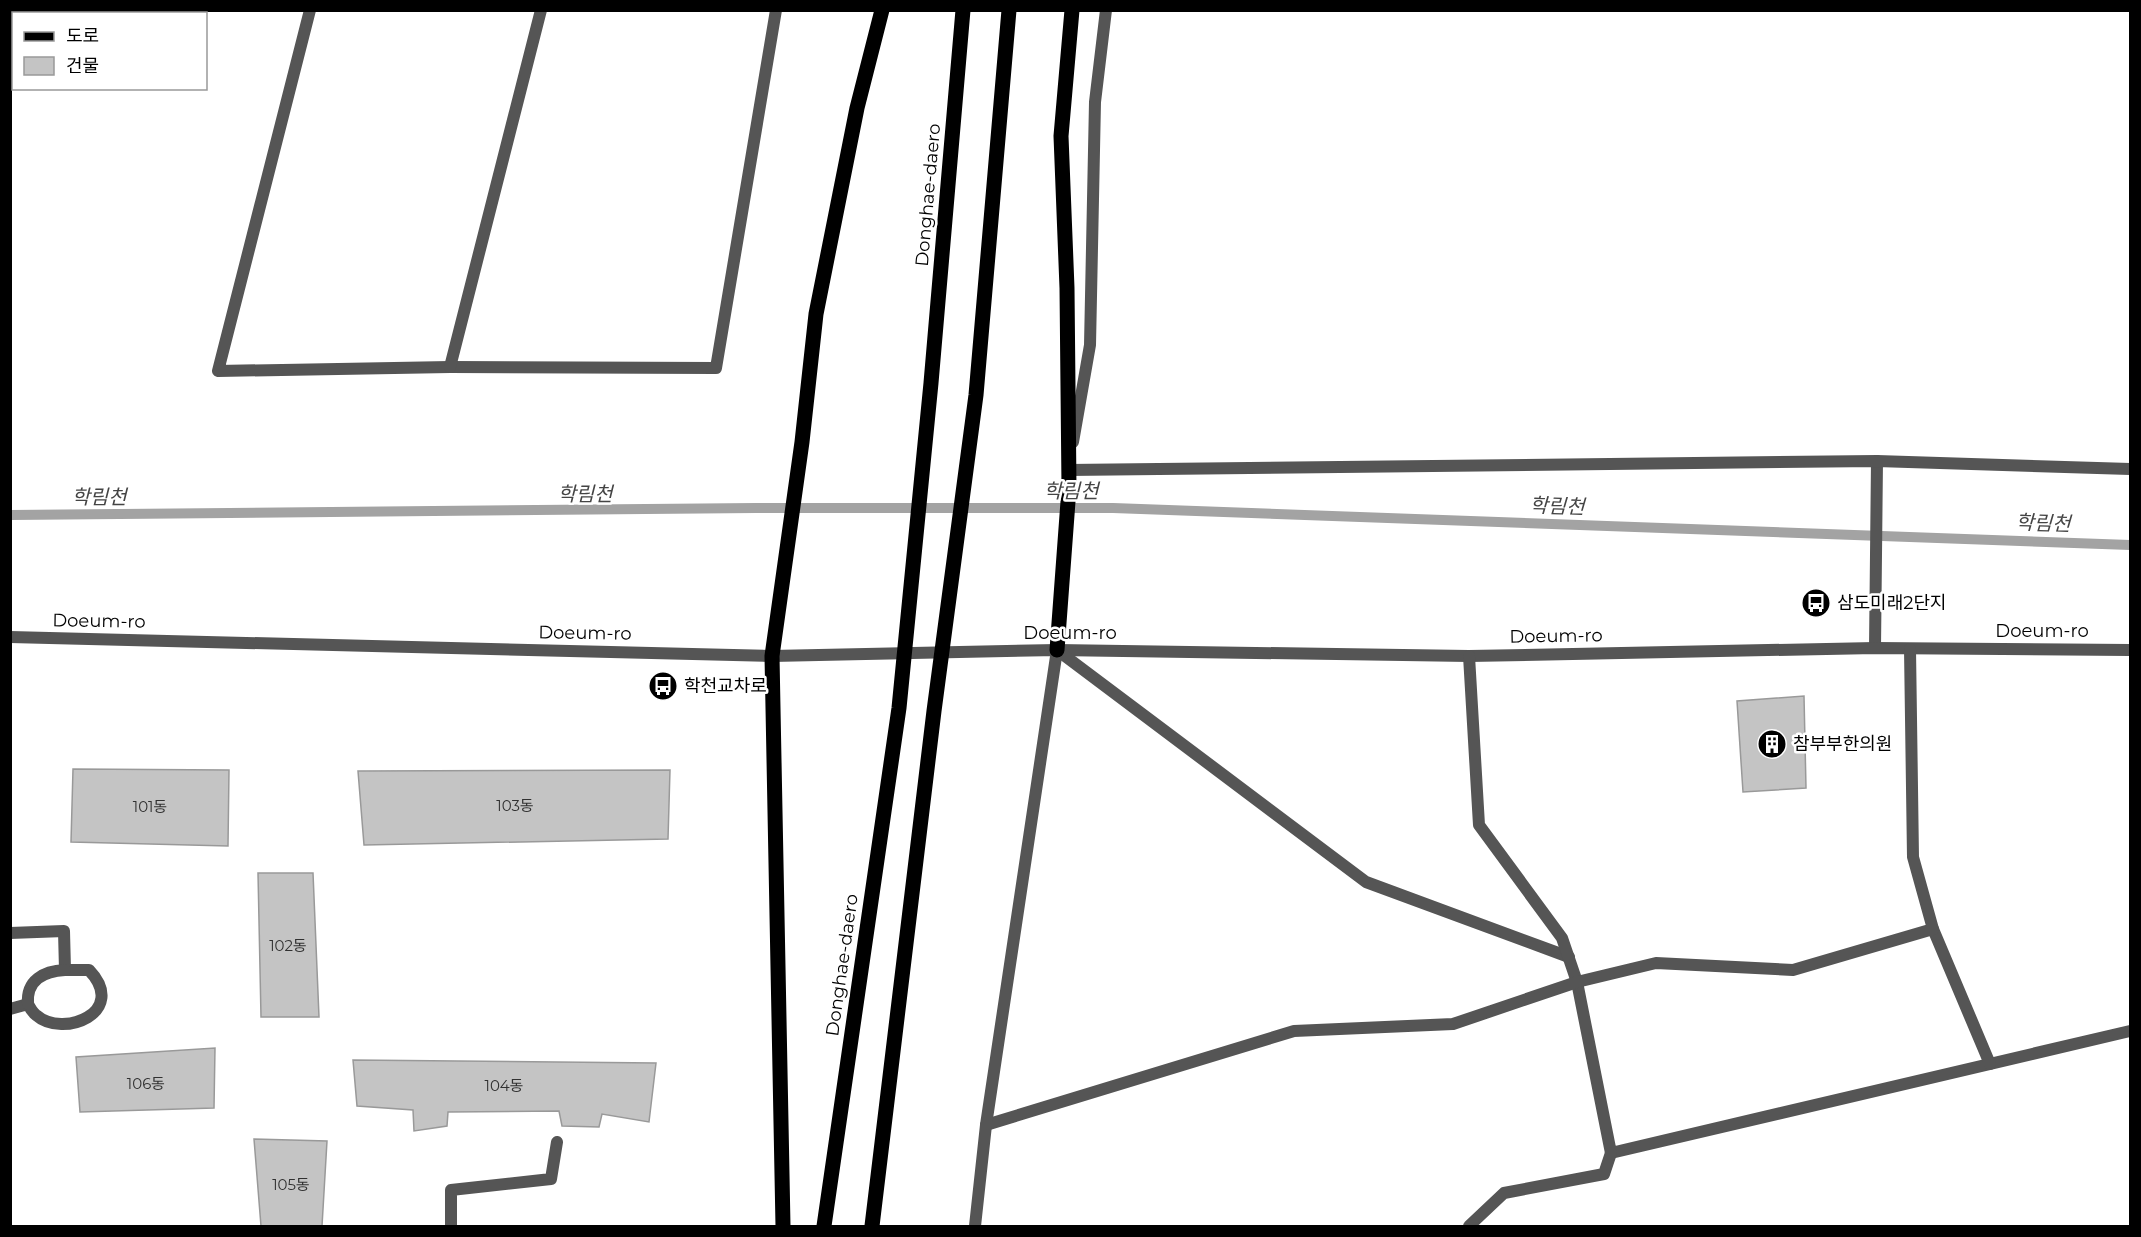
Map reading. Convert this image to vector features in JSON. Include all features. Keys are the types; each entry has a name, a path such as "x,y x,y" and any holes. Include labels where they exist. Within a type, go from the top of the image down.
{"main road":[{"path":"783,1227 772,656 802,442 816,314 857,108 882,10"},
{"name":"Donghae-daero","path":"824,1227 899,708 932,383 963,10"},
{"path":"872,1227 934,711 976,396 1009,10"},
{"path":"1057,650 1068,488 1067,288 1061,136 1072,10"}],"street":[{"path":"310,10 219,371 450,367 716,368 776,10"},
{"path":"450,367 541,10"},
{"path":"1106,10 1095,102 1090,345 1068,470 1877,461 2130,470"},
{"path":"1875,648 1877,461"},
{"name":"Doeum-ro","path":"10,637 772,656 1057,650 1469,656 1875,648 2130,650"},
{"path":"1910,649 1913,857 1933,929 1990,1064"},
{"path":"975,1227 986,1125 1057,650 1366,882 1569,957"},
{"path":"1469,656 1479,825 1562,938 1577,982 1611,1153 1604,1174 1504,1193 1469,1227"},
{"path":"986,1125 1294,1032 1453,1024 1577,982 1656,963 1793,970 1933,929"},
{"path":"10,933 64,931 65,970"},
{"path":"65,970 89,970 98,979 102,991 97,1011 87,1018 54,1024 34,1014 28,1004 27,992 32,983 42,975 65,970"},
{"path":"10,1009 28,1004"},
{"path":"1611,1153 2130,1031"},
{"path":"451,1227 451,1190 551,1179 557,1142"}],"building":[{"name":"참부부한의원","path":"1804,696 1806,788 1743,792 1737,701"},
{"path":"73,769 229,770 228,846 71,842"},
{"path":"670,770 668,839 364,845 358,771"},
{"path":"258,873 313,873 319,1017 261,1017"},
{"path":"215,1048 214,1108 80,1112 76,1057"},
{"path":"353,1060 656,1063 649,1122 602,1114 599,1127 562,1126 559,1111 448,1112 447,1126 414,1131 413,1110 357,1106"},
{"path":"254,1139 327,1141 322,1226 261,1226"}],"waterway":[{"name":"학림천","path":"10,515 756,508 1113,508 2130,545"}],"place":[{"name":"삼도미래2단지","path":"1816,603"},
{"name":"학천교차로","path":"663,686"},
{"name":"참부부한의원","path":"1772,744"}]}
